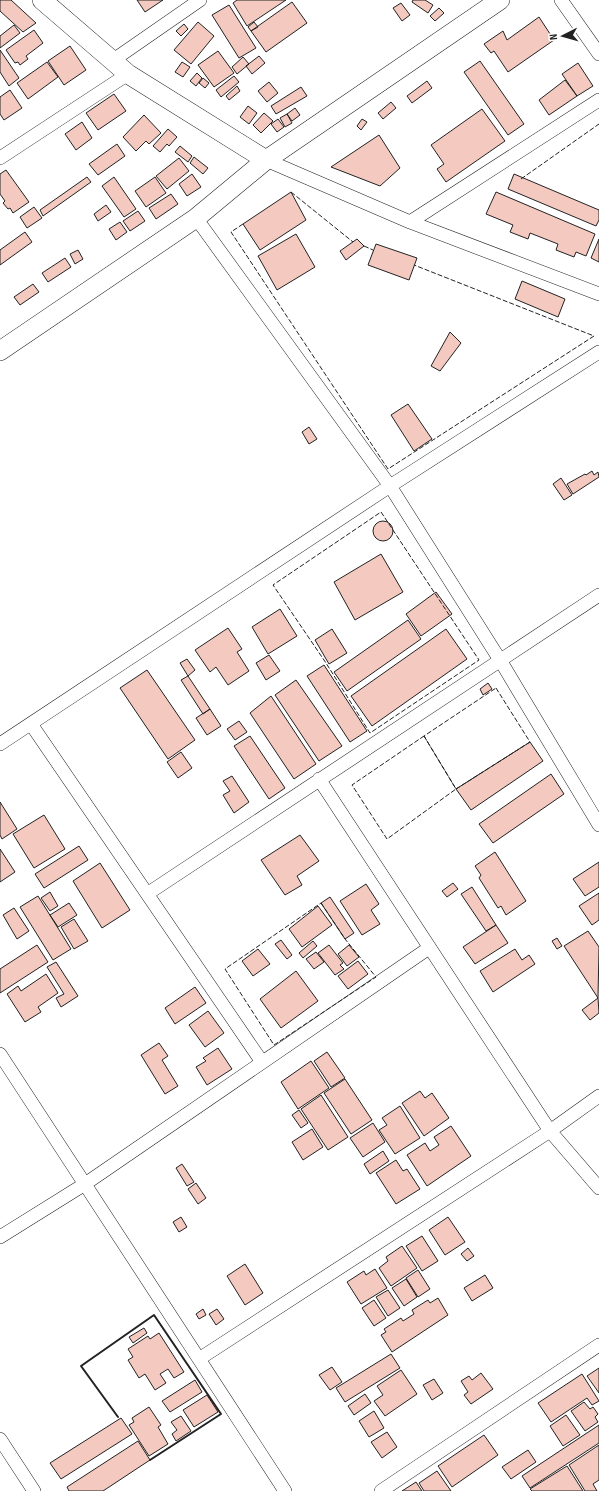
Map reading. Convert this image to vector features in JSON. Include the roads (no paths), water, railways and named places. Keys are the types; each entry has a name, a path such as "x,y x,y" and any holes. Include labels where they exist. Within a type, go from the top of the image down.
{"main road":[{"path":"42,0 128,74 266,160"},
{"path":"0,351 196,218 266,160 500,0"}],"street":[{"path":"112,61 200,0"},
{"path":"561,0 599,54"},
{"path":"0,158 128,74"},
{"path":"410,222 599,100"},
{"path":"266,160 410,222 599,294"},
{"path":"196,218 390,486 500,660 599,825"},
{"path":"0,744 390,486 599,352"},
{"path":"147,894 599,595"},
{"path":"31,724 262,1062"},
{"path":"319,779 550,1131 599,1188"},
{"path":"0,1237 85,1184 429,948"},
{"path":"0,1054 285,1491"},
{"path":"199,1359 550,1131 599,1096"},
{"path":"381,1491 599,1345"},
{"path":"0,1439 34,1491"}]}
